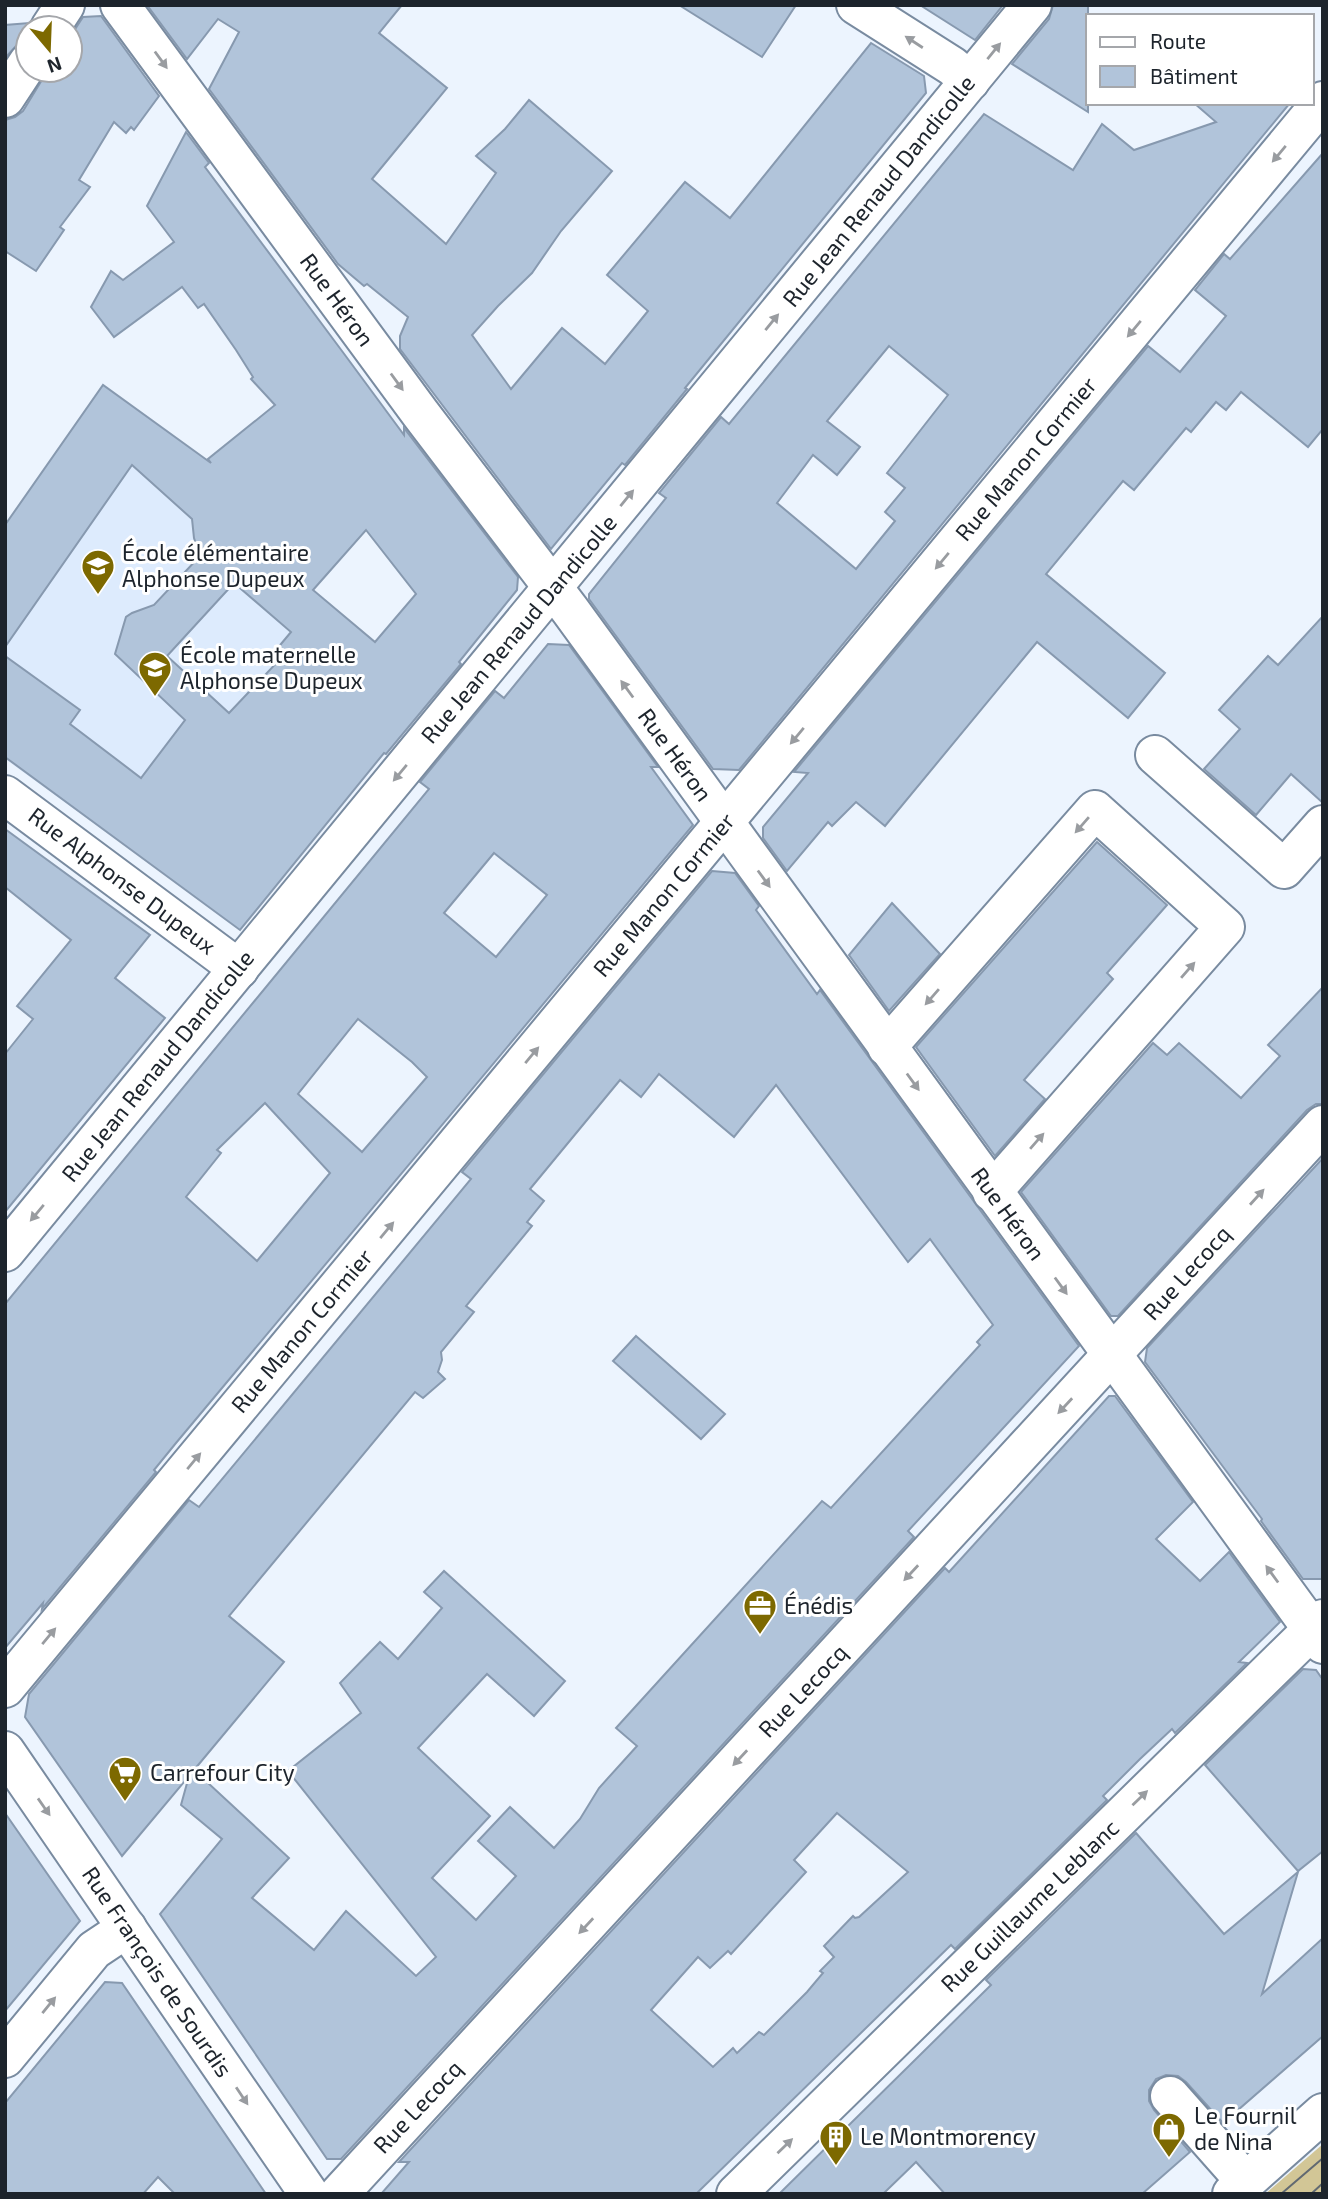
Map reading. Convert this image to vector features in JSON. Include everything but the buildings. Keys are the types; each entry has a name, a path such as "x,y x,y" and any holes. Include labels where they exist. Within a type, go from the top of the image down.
{"street":[{"name":"Rue Héron","path":"120,5 420,413 553,588 1111,1356 1319,1631"},
{"path":"856,5 952,66 970,81"},
{"name":"Rue Jean Renaud Dandicolle","path":"5,1252 1032,5"},
{"name":"Rue Manon Cormier","path":"5,1688 1323,101"},
{"path":"1156,755 1284,869 1323,825"},
{"name":"Rue Alphonse Dupeux","path":"5,795 239,969"},
{"path":"887,1047 1095,810 1225,927 992,1192"},
{"name":"Rue Lecocq","path":"339,2194 1323,1125"},
{"name":"Rue Guillaume Leblanc","path":"736,2194 1319,1631"},
{"name":"Rue François de Sourdis","path":"5,1751 309,2194"},
{"path":"5,2058 94,1950 127,1928"},
{"path":"1170,2096 1239,2188 1323,2113"}],"shaded area":[{"path":"88,406 149,460 291,632 276,649 283,656 218,725 210,771 145,860 5,759 5,525"},
{"path":"1323,2144 1323,2194 1265,2194"}],"tram line":[{"path":"1281,2194 1323,2158"},
{"path":"1311,2194 1323,2183"}],"place":[{"name":"École élémentaire Alphonse Dupeux","path":"98,596"},
{"name":"École maternelle Alphonse Dupeux","path":"155,698"},
{"name":"Énédis","path":"760,1636"},
{"name":"Carrefour City","path":"125,1803"},
{"name":"Le Fournil de Nina","path":"1169,2159"},
{"name":"Le Montmorency","path":"836,2167"}]}
